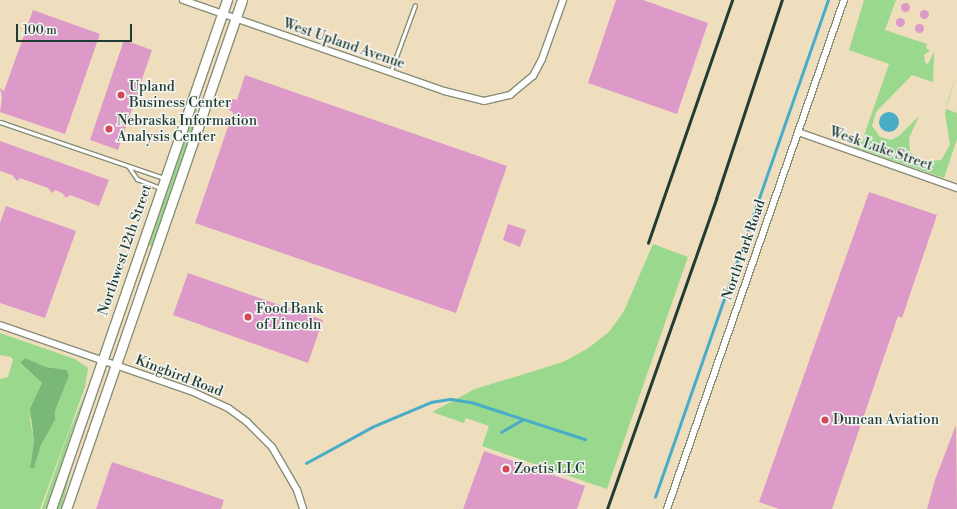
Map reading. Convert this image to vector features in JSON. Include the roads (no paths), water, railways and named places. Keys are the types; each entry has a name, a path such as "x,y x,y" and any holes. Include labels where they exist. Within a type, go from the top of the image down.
{"main road":[{"name":"Northwest 12th Street","path":"50,509 226,0"},
{"name":"Northwest 12th Street","path":"66,509 242,0"}],"street":[{"name":"West Upland Avenue","path":"183,0 235,20 390,73 466,98 484,101 499,99 520,88 535,73 563,0"},
{"name":"North Park Road","path":"667,509 844,0"},
{"name":"Wesk Luke Street","path":"798,132 957,188"},
{"name":"Kingbird Road","path":"0,325 203,395 247,422 267,442 281,461 297,490 303,509"}],"lane":[{"path":"390,73 415,5"},
{"path":"0,122 164,178"},
{"path":"128,166 137,179 161,188"}],"water":[{"path":"889,112 896,115 899,122 896,129 889,132 882,129 879,122 882,115"}],"waterway":[{"path":"655,497 828,0"},
{"path":"306,463 372,427 431,402 451,399 471,402 585,439"},
{"path":"501,432 522,420"}],"railway":[{"path":"648,243 732,0"},
{"path":"607,509 716,199 782,0"}],"place":[{"name":"Upland Business Center","path":"121,95"},
{"name":"Nebraska Information Analysis Center","path":"109,129"},
{"name":"Food Bank of Lincoln","path":"248,317"},
{"name":"Duncan Aviation","path":"825,420"},
{"name":"Zoetis LLC","path":"506,469"}]}
